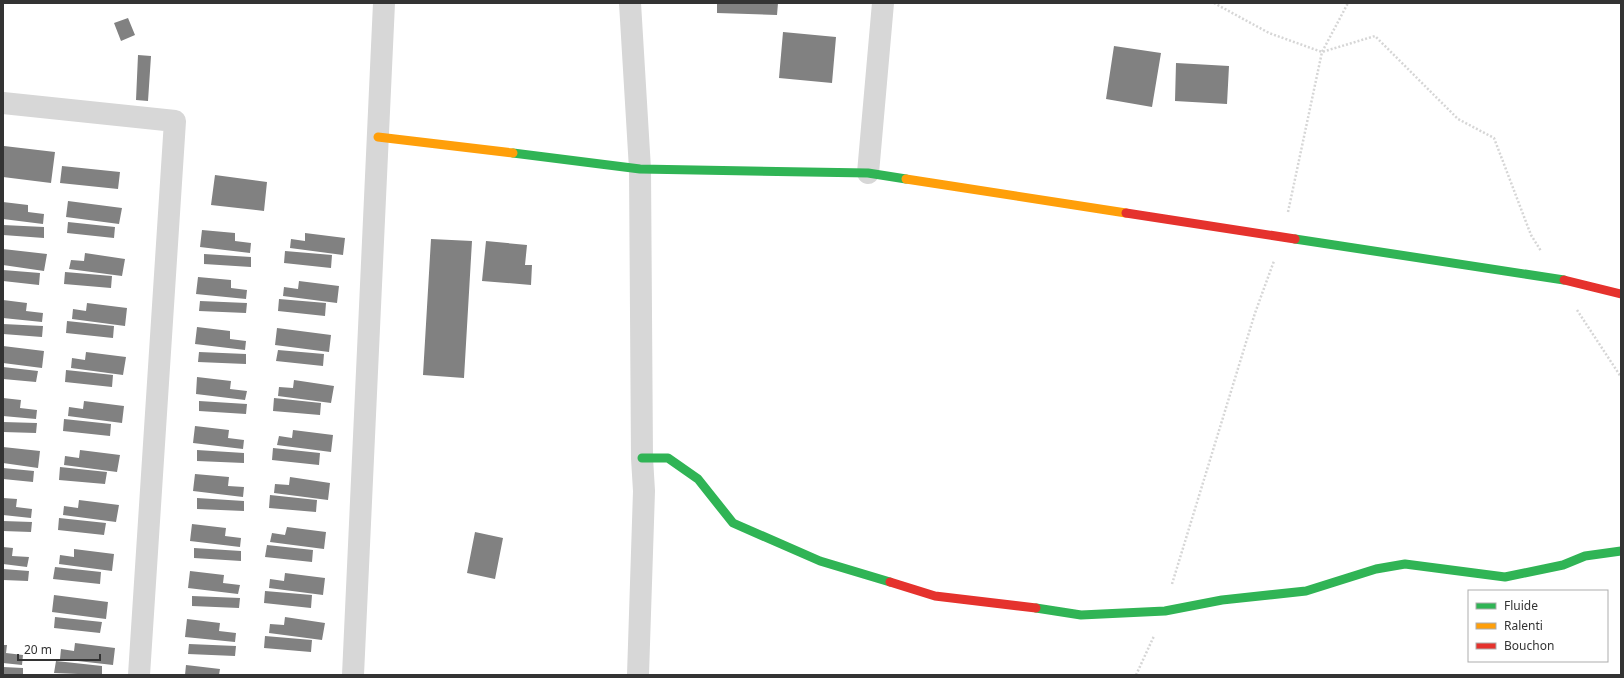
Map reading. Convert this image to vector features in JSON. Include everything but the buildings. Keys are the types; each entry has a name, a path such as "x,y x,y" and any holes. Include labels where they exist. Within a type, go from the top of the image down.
{"street":[{"path":"353,675 384,3"},
{"path":"630,3 640,169 642,458 644,492 638,675"},
{"path":"868,173 883,3"},
{"path":"3,103 175,121 140,675"},
{"path":"378,137 640,169 868,173 1558,279 1621,294"},
{"path":"642,458 668,458 698,479 733,523 820,561 935,596 1031,607 1081,615 1165,611 1222,600 1306,591 1376,569 1405,564 1505,577 1562,565 1584,556 1621,551"}],"path":[{"path":"1214,3 1269,33 1322,52 1375,36 1458,119 1494,138 1531,235 1621,377"},
{"path":"1136,675 1165,611 1255,313 1282,237 1322,52 1348,3"}],"traffic: fast":[{"path":"513,153 640,169 868,173 906,179"},
{"path":"1295,239 1564,280"},
{"path":"642,458 668,458 698,479 733,523 820,561 890,582"},
{"path":"1036,608 1081,615 1165,611 1222,600 1306,591 1376,569 1405,564 1505,577 1563,565 1585,556 1621,551"}],"traffic: slow":[{"path":"378,137 513,153"},
{"path":"906,179 1126,213"}],"traffic: jam":[{"path":"1126,213 1295,239"},
{"path":"1564,280 1621,294"},
{"path":"890,582 935,596 1036,608"}]}
